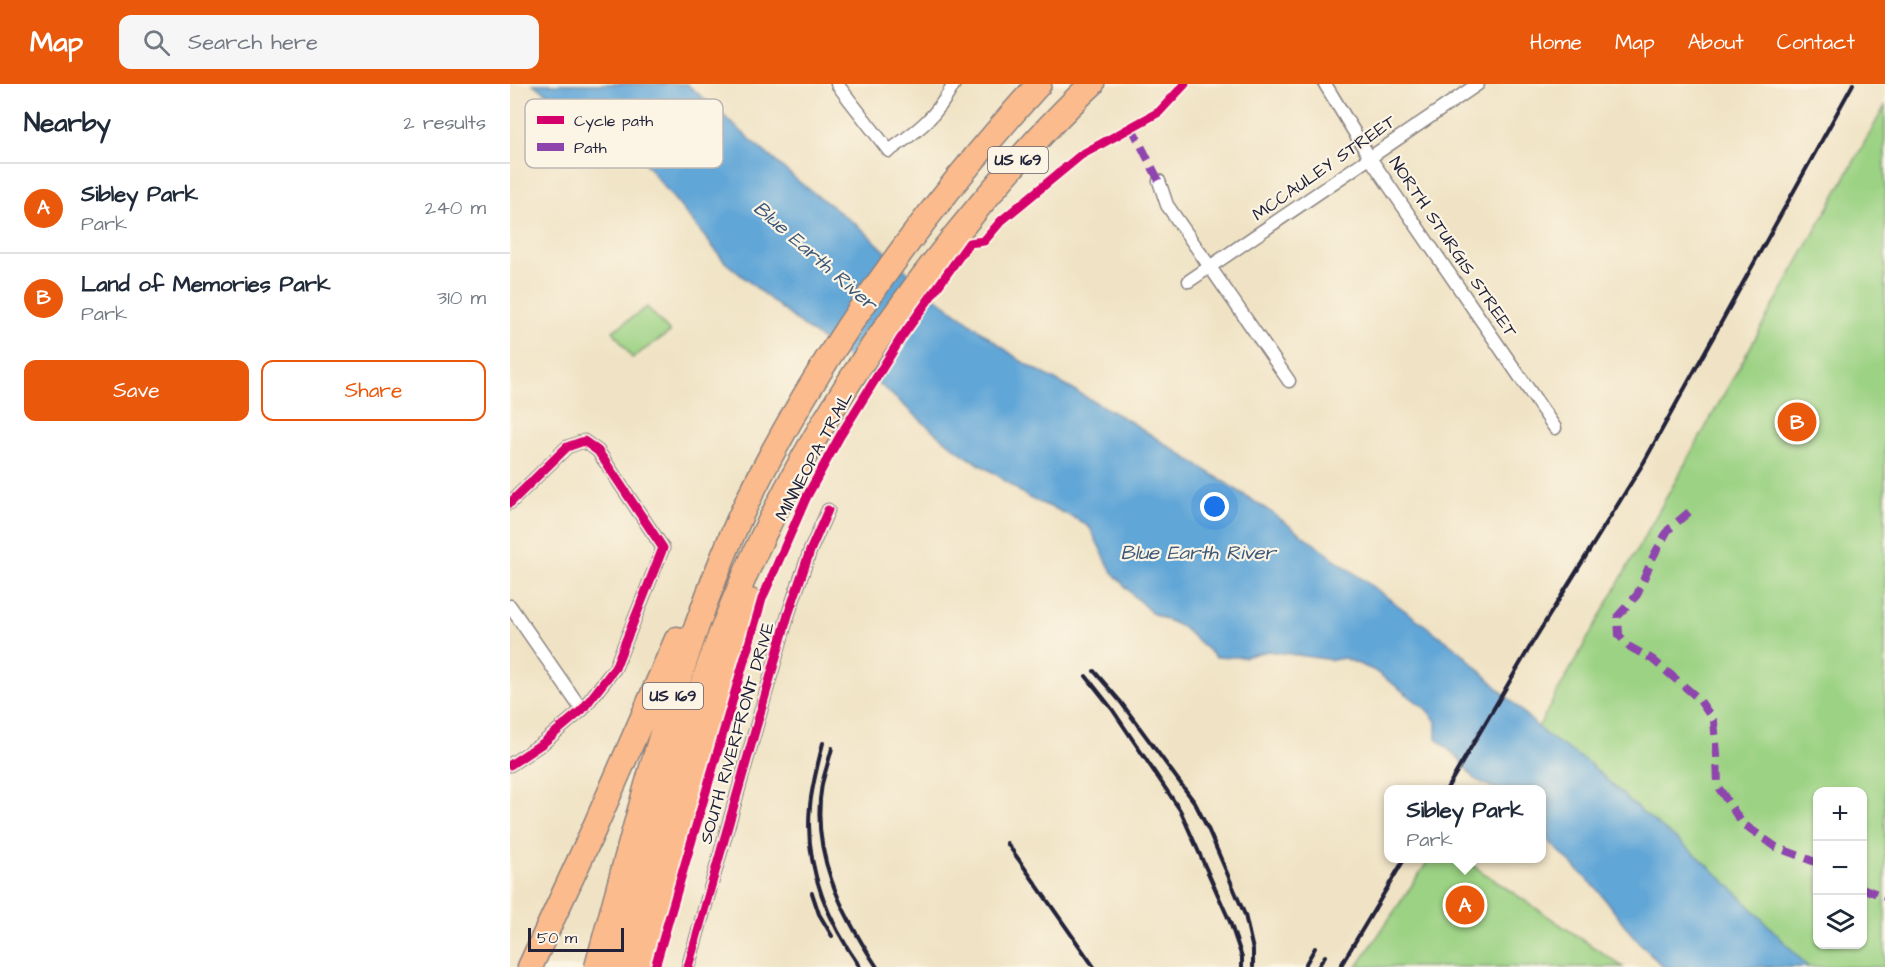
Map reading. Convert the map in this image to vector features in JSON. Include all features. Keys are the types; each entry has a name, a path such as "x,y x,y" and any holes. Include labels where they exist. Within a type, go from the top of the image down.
{"highway":[{"name":"US 169","path":"597,967 675,690 705,603 740,517 781,437 834,347 878,281 923,219 1039,84"},
{"name":"US 169","path":"621,967 682,746 705,676 734,601 808,450 854,375 949,241 1018,160 1092,84"},
{"path":"643,967 725,679 787,490"},
{"path":"530,967 692,606 740,517"}],"street":[{"path":"837,84 890,151 929,121 943,104 954,84"},
{"name":"NORTH STURGIS STREET","path":"1325,84 1370,158 1555,428"},
{"name":"MCCAULEY STREET","path":"1190,281 1478,84"},
{"path":"1159,181 1167,205 1289,381"},
{"path":"510,503 567,447 584,441 598,451 663,548 615,668 582,711 510,765"},
{"name":"SOUTH RIVERFRONT DRIVE","path":"688,967 788,615 810,551 828,510"},
{"path":"510,606 582,711"}],"green space":[{"path":"1885,106 1885,967 1787,967 1532,738"},
{"path":"647,307 670,332 632,358 613,331"},
{"path":"1427,863 1469,863 1623,967 1357,967"}],"water":[{"name":"Blue Earth River","path":"533,84 687,84 704,99 556,99"},
{"name":"Blue Earth River","path":"723,115 798,181 862,229 926,290 1021,361 1131,422 1271,512 1460,651 1545,734 1590,764 1643,813 1699,857 1808,967 1663,967 1634,937 1596,888 1546,838 1546,785 1487,785 1474,779 1459,759 1436,738 1436,721 1426,709 1373,670 1344,658 1333,660 1268,651 1244,657 1216,657 1182,627 1152,613 1134,596 1112,572 1090,528 1058,510 1029,498 964,455 858,365 803,326 725,262 649,168 723,168"}],"railway":[{"path":"1449,785 1531,645 1644,462 1853,84"},
{"path":"1094,671 1120,701 1195,803 1245,915 1253,950 1253,967"},
{"path":"1086,676 1112,709 1180,810 1230,922 1242,957 1242,967"},
{"path":"823,743 810,806 809,828 814,870 820,891 837,930 860,967"},
{"path":"832,748 822,784 819,809 820,833 825,857 841,903 877,967"},
{"path":"1007,843 1094,967"},
{"path":"1340,967 1402,863"},
{"path":"812,893 819,914 832,936"},
{"path":"1304,967 1315,948"},
{"path":"1318,967 1325,956"}],"marked path":[{"path":"1131,126 1159,181"},
{"path":"1689,512 1668,530 1653,557 1637,595 1618,616 1619,635 1628,646 1652,659 1698,698 1714,721 1718,787 1742,823 1776,847 1813,861"},
{"path":"1867,890 1885,897"}],"cycle path":[{"name":"MINNEOPA TRAIL","path":"655,967 762,599 807,496 840,436 901,338 969,243 984,241 1001,221 1081,155 1159,112 1185,84"},
{"path":"510,503 567,447 584,441 598,451 663,548 615,668 582,710 543,743 510,765"},
{"path":"688,967 788,615 810,551 828,510"}],"place":[{"name":"Land of Memories Park","path":"1797,422"},
{"name":"Sibley Park","path":"1465,905"}]}
